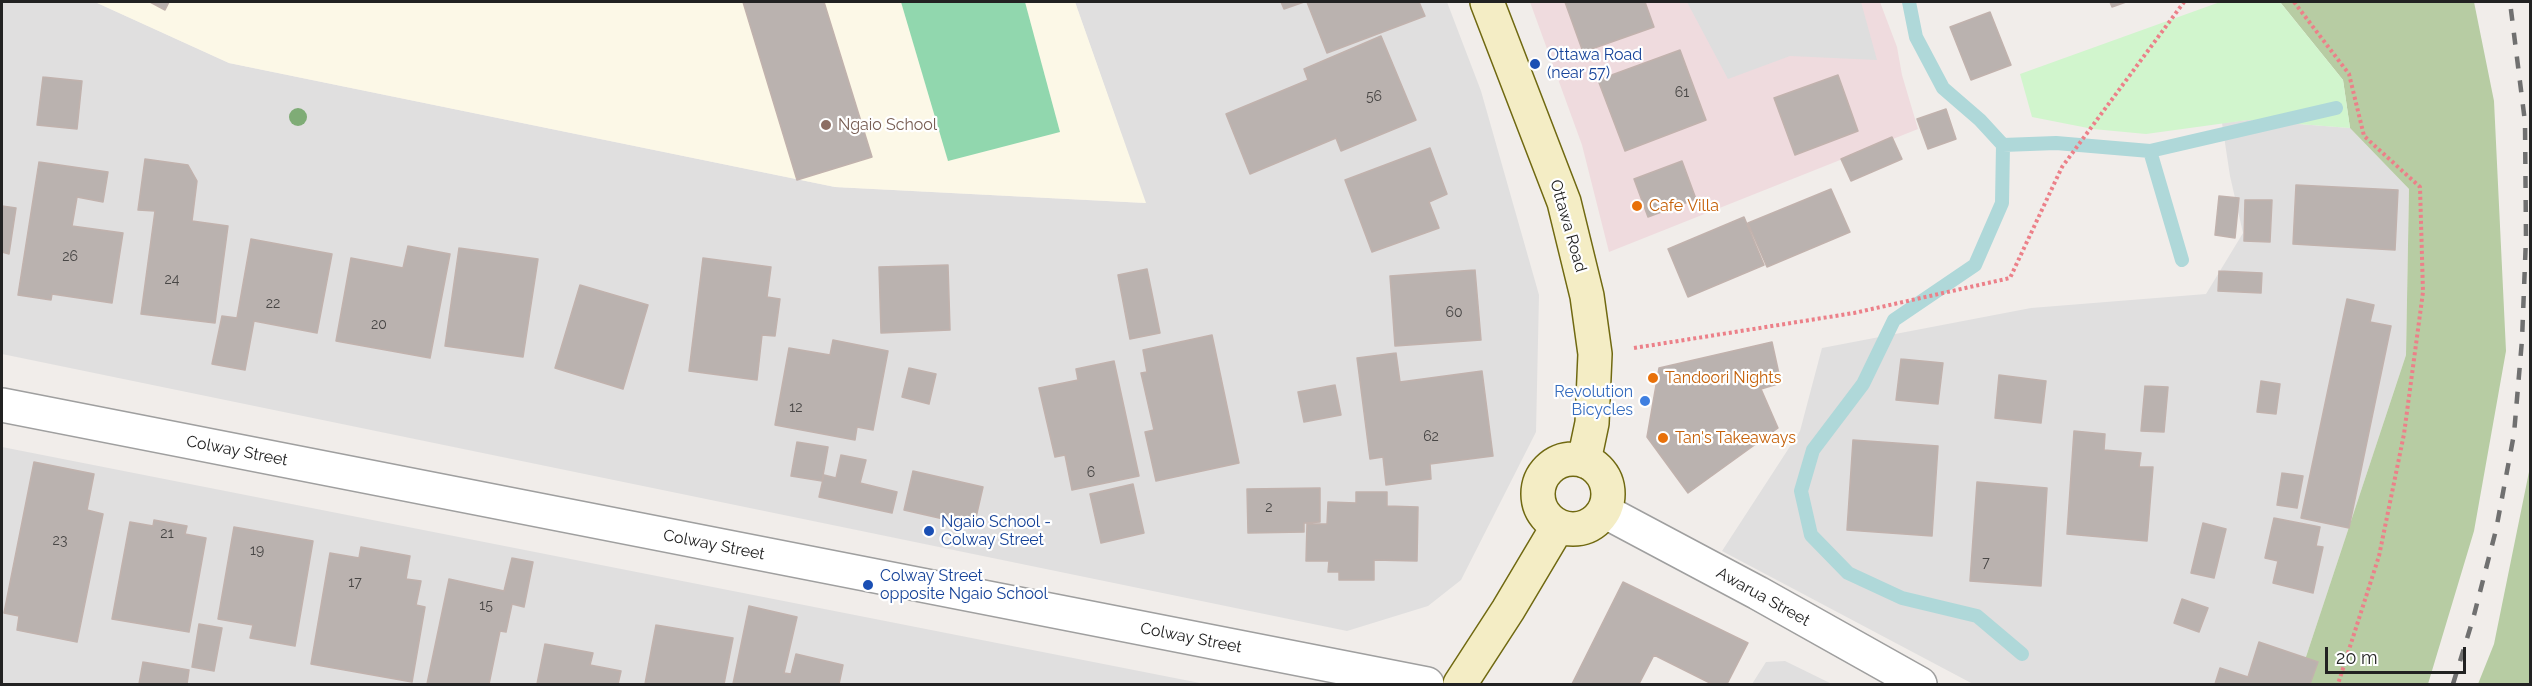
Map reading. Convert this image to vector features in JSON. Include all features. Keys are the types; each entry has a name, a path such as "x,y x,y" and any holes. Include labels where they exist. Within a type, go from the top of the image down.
{"main road":[{"name":"Ottawa Road","path":"1487,2 1564,202 1587,296 1595,354 1592,423 1584,461"},
{"path":"1572,459 1584,461 1594,466 1603,476 1607,487 1604,511 1588,525 1568,529 1558,526 1548,519 1538,499 1542,476 1560,461 1572,459"},
{"path":"1460,684 1558,526"}],"street":[{"name":"Colway Street","path":"2,405 1427,684"},
{"name":"Awarua Street","path":"1604,511 1758,593 1920,684"}],"path":[{"path":"1595,354 1868,309 2010,278 2062,167 2093,129 2184,2"},
{"path":"2294,2 2349,74 2364,136 2420,187 2423,292 2404,434 2379,556 2338,684"}],"shaded area":[{"path":"2,2 95,2 229,63 835,187 1145,203 1075,2 1447,2 1481,91 1539,295 1536,432 1461,580 1428,606 1347,631 2,354"},
{"name":"Ngaio School","path":"95,2 1075,2 1146,203 835,187 229,63"},
{"path":"1530,2 1880,2 1897,47 1902,75 1918,129 1609,252 1582,145"},
{"path":"1687,2 1861,2 1877,60 1790,56 1728,79"},
{"path":"2248,120 2350,128 2409,189 2406,355 2297,684 1973,684 1722,551 1800,431 1822,348 2031,308 2206,294 2243,233 2230,176 2222,123"},
{"path":"2,447 1200,683 1200,684 2,684"},
{"path":"1785,661 1832,684 1752,684 1766,662"}],"green space":[{"path":"901,2 1025,2 1060,132 948,161"},
{"path":"2220,2 2280,2 2343,80 2350,128 2248,120 2146,134 2093,129 2032,117 2020,74"},
{"path":"2280,2 2474,2 2494,101 2506,351 2474,531 2428,684 2297,684 2406,355 2409,189 2350,128 2343,80"},
{"path":"2530,467 2530,684 2478,684 2494,644"}],"building":[{"path":"150,2 169,2 165,10"},
{"path":"743,2 824,2 872,157 797,180"},
{"path":"1281,2 1304,2 1284,9"},
{"path":"1307,2 1419,2 1425,16 1327,53"},
{"path":"1565,2 1645,2 1654,27 1583,52"},
{"path":"2110,2 2126,2 2112,7"},
{"path":"1990,12 2011,65 1971,80 1950,27"},
{"path":"1381,36 1416,120 1341,151 1336,138 1250,174 1226,114 1308,80 1304,69"},
{"path":"1680,50 1706,120 1625,151 1598,80"},
{"path":"1838,75 1858,131 1795,155 1774,98"},
{"path":"43,77 82,81 77,129 37,125"},
{"path":"1946,109 1956,139 1928,149 1917,119"},
{"path":"1892,137 1902,159 1851,181 1841,159"},
{"path":"1430,148 1447,194 1429,202 1439,228 1372,252 1345,180"},
{"path":"145,159 188,165 197,181 192,221 228,226 215,323 141,314 155,211 138,210"},
{"path":"1682,161 1696,199 1648,217 1634,179"},
{"path":"39,162 108,172 103,202 77,197 72,226 123,233 112,303 52,294 51,300 18,295"},
{"path":"2296,185 2398,190 2395,250 2293,244"},
{"path":"1831,189 1850,232 1767,267 1748,223"},
{"path":"2219,196 2239,198 2235,238 2215,235"},
{"path":"2245,200 2272,200 2270,242 2244,241"},
{"path":"2,206 16,208 9,254 2,252"},
{"path":"1744,217 1764,265 1688,297 1668,249"},
{"path":"251,239 332,254 317,333 254,321 245,370 212,364 222,316 237,318"},
{"path":"408,246 450,254 430,358 336,341 351,258 403,268"},
{"path":"459,248 538,259 523,357 445,346"},
{"path":"703,258 771,267 767,297 780,299 775,336 762,335 757,380 689,371"},
{"path":"948,265 950,330 881,333 879,267"},
{"path":"1147,269 1160,333 1130,339 1118,275"},
{"path":"1475,270 1481,340 1395,346 1390,276"},
{"path":"2219,271 2262,273 2261,293 2218,291"},
{"path":"580,285 648,305 623,389 555,368"},
{"path":"2347,299 2374,305 2370,322 2391,326 2349,528 2301,518"},
{"path":"1212,335 1239,463 1156,481 1145,432 1154,430 1141,373 1147,372 1143,350"},
{"path":"833,340 888,351 873,430 857,427 855,440 775,425 789,348 830,355"},
{"path":"1772,342 1781,383 1761,389 1778,428 1688,493 1647,437 1659,368"},
{"path":"1396,353 1400,382 1482,371 1493,456 1430,464 1431,479 1386,485 1383,457 1370,459 1357,358"},
{"path":"1901,359 1943,363 1938,404 1896,400"},
{"path":"1114,361 1139,476 1072,490 1065,455 1055,457 1039,388 1078,380 1076,369"},
{"path":"909,368 936,374 929,404 902,397"},
{"path":"1999,375 2046,381 2041,423 1995,418"},
{"path":"2261,381 2280,384 2276,414 2257,412"},
{"path":"1335,385 1341,415 1304,422 1298,392"},
{"path":"2145,386 2168,387 2164,432 2141,431"},
{"path":"2074,431 2105,434 2104,450 2141,453 2139,467 2153,467 2147,541 2067,534"},
{"path":"1853,440 1938,446 1932,536 1847,530"},
{"path":"797,442 828,447 822,481 791,476"},
{"path":"841,455 866,460 860,483 897,492 892,513 819,497 824,475 836,478"},
{"path":"34,462 94,474 87,510 103,514 77,642 17,630 19,616 4,613"},
{"path":"913,471 983,487 974,526 904,510"},
{"path":"2282,473 2303,476 2297,508 2277,505"},
{"path":"1977,482 2047,488 2041,586 1970,581"},
{"path":"1133,484 1144,533 1101,543 1090,494"},
{"path":"1320,488 1320,522 1304,523 1304,532 1248,533 1247,489"},
{"path":"1356,492 1387,492 1387,506 1418,507 1417,561 1374,560 1374,580 1339,580 1339,572 1328,572 1329,561 1306,561 1307,524 1327,524 1328,502 1356,503"},
{"path":"2274,518 2320,527 2316,546 2323,547 2313,593 2273,583 2278,561 2265,558"},
{"path":"154,520 187,526 185,534 206,538 189,632 112,619 130,522 153,526"},
{"path":"2203,523 2226,529 2214,578 2191,573"},
{"path":"234,527 313,541 295,646 250,638 253,625 218,619"},
{"path":"361,547 410,556 406,579 421,581 416,605 425,607 412,682 311,664 330,553 359,558"},
{"path":"512,558 533,562 524,607 512,604 506,632 500,631 489,684 427,684 449,579 504,591"},
{"path":"1623,582 1748,643 1727,684 1712,684 1654,655 1639,684 1572,684"},
{"path":"2182,599 2208,608 2199,632 2174,623"},
{"path":"749,606 797,617 784,673 791,674 796,654 843,665 839,684 733,684"},
{"path":"199,624 222,628 214,671 192,667"},
{"path":"656,625 733,638 724,684 645,684"},
{"path":"2259,642 2318,662 2310,684 2215,684 2220,668 2248,677"},
{"path":"545,644 593,653 590,665 621,671 618,684 537,684"},
{"path":"143,662 189,670 187,684 139,684"}],"waterway":[{"path":"1909,2 1916,37 1943,88 1980,120 2003,145 2002,203 1975,265 1894,320 1863,384 1813,450 1801,491 1811,535 1848,573 1902,598 1977,616 2022,654"},
{"path":"2003,145 2056,143 2150,151 2336,108"},
{"path":"2150,151 2182,260"}],"railway":[{"path":"2453,684 2496,530 2514,434 2522,340 2526,238 2525,122 2510,2"}],"place":[{"name":"Ottawa Road (near 57)","path":"1535,64"},
{"name":"Ngaio School","path":"826,125"},
{"name":"Cafe Villa","path":"1637,206"},
{"name":"Tandoori Nights","path":"1653,378"},
{"name":"Revolution Bicycles","path":"1645,401"},
{"name":"Tan's Takeaways","path":"1663,438"},
{"name":"Ngaio School - Colway Street","path":"929,531"},
{"name":"Colway Street opposite Ngaio School","path":"868,585"}]}
